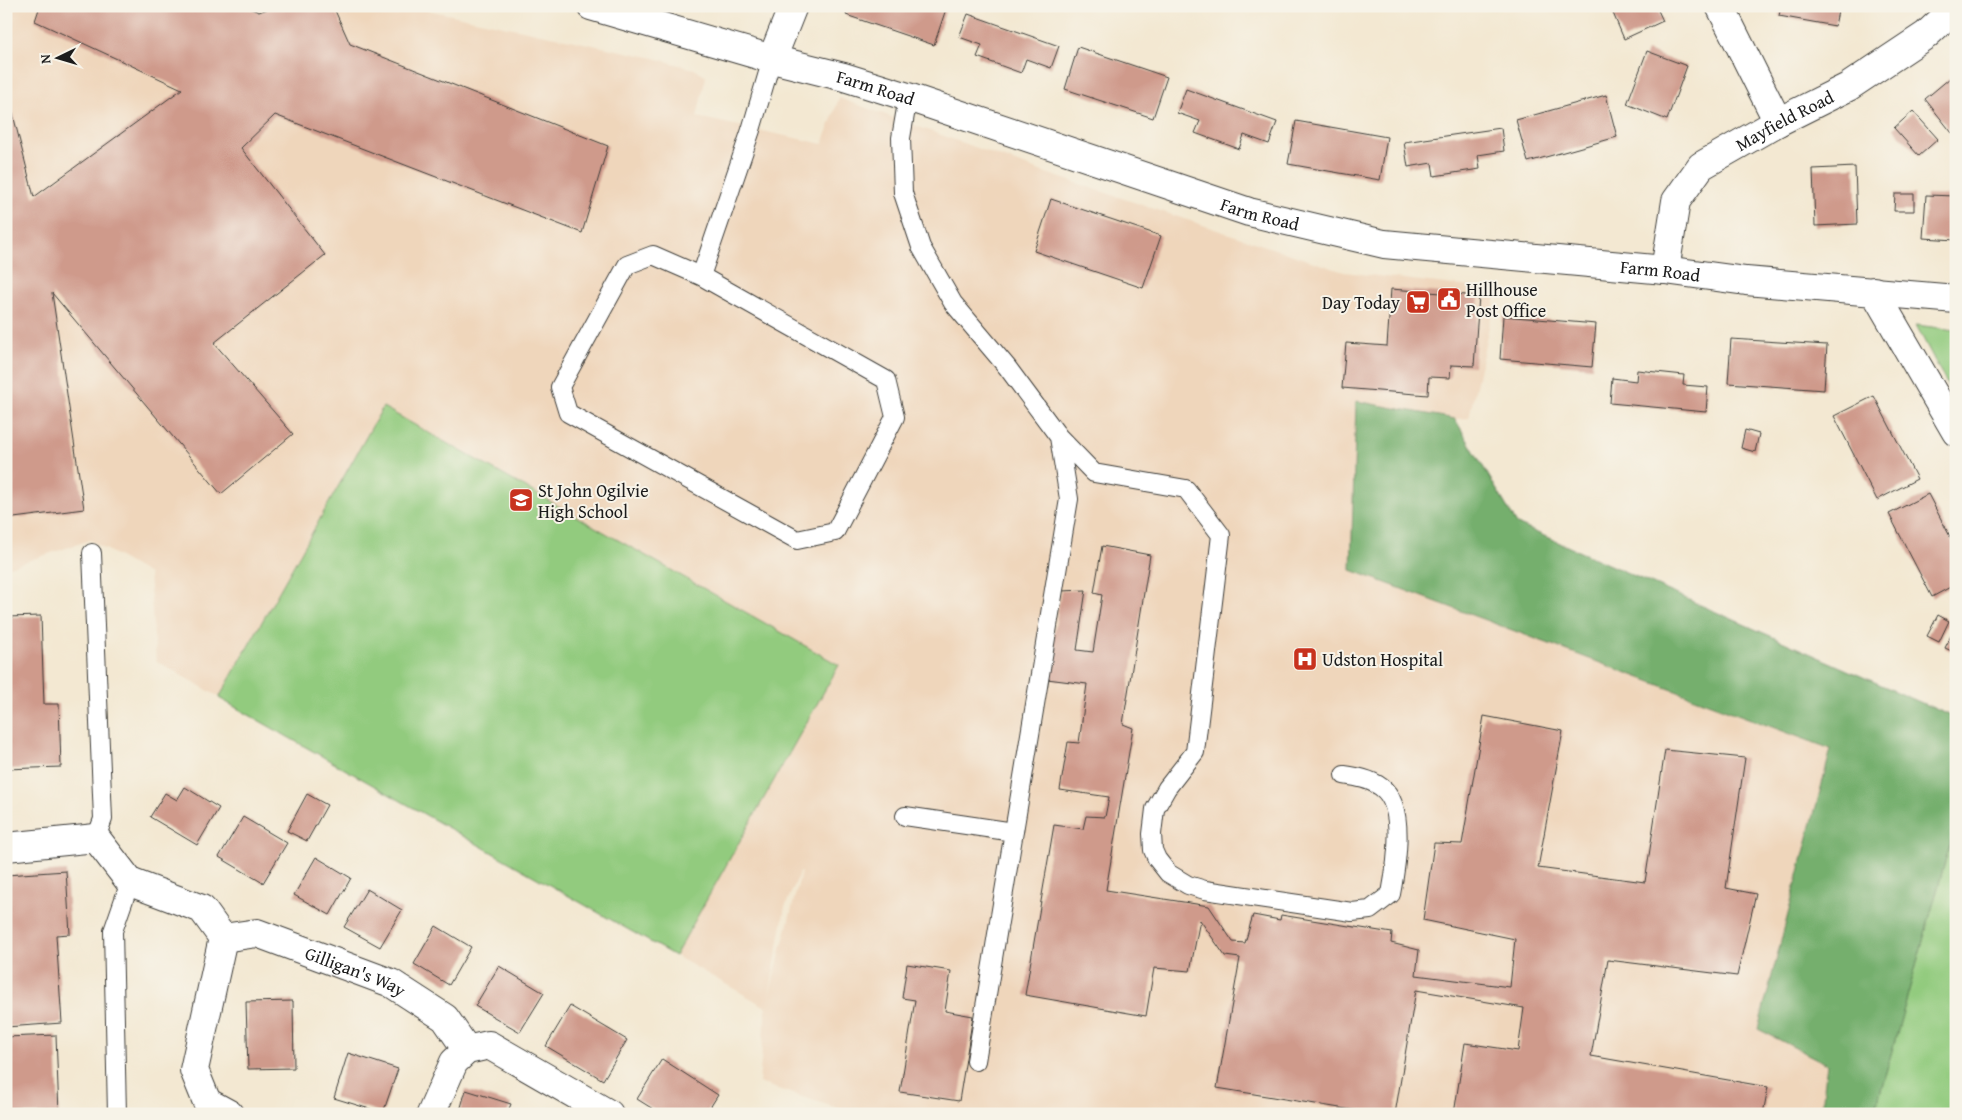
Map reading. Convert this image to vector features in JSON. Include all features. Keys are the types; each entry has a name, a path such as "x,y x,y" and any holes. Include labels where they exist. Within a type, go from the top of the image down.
{"street":[{"name":"Farm Road","path":"591,6 772,59 844,77 908,97 1249,212 1384,244 1665,270 1746,281 1956,299"},
{"path":"772,59 793,6"},
{"path":"1720,6 1778,122"},
{"name":"Mayfield Road","path":"1665,270 1676,201 1701,166 1778,122 1848,87 1926,35 1956,7"},
{"path":"1874,292 1956,432"},
{"path":"6,847 96,838 130,882 202,908 223,938 194,1070 207,1102 229,1114"},
{"name":"Gilligan's Way","path":"223,938 258,933 391,982 445,1018 467,1050"},
{"path":"431,1114 454,1062 467,1050 489,1045 609,1114"}],"lane":[{"path":"701,276 752,130 772,59"},
{"path":"908,97 901,138 903,193 921,247 953,303 1007,367 1059,437 1094,474 1186,489 1221,535 1195,752 1166,788 1156,809 1152,834 1153,850 1157,859 1168,873 1188,885 1205,890 1314,908 1352,912 1370,910 1391,894 1397,860 1396,811 1391,798 1382,787 1365,778 1344,775"},
{"path":"653,255 701,276 886,380 895,417 835,532 797,540 568,413 560,387 627,264 653,255"},
{"path":"976,1060 1069,499 1059,437"},
{"path":"92,553 103,819 96,838"},
{"path":"905,816 1014,832"},
{"path":"117,1114 113,931 130,882"}],"shaded area":[{"path":"6,6 409,6 654,58 694,69 706,76 697,117 823,144 839,98 1040,171 1344,272 1497,290 1469,418 1455,419 1356,401 1352,570 1831,749 1758,1029 1827,1064 1821,1114 856,1114 759,1083 766,1007 156,661 149,574 90,540 6,568","holes":["801,873 769,996 785,907"]}],"green space":[{"path":"1916,325 1956,330 1956,401"},
{"path":"1356,401 1455,419 1517,524 1956,718 1956,823 1875,1111 1877,1114 1821,1114 1827,1064 1758,1029 1831,749 1351,570"},
{"path":"383,407 839,665 675,956 219,698"},
{"path":"1956,823 1956,1114 1877,1114 1875,1111"}],"building":[{"path":"40,6 244,6 259,12 275,6 333,6 350,44 608,146 582,233 275,115 241,148 325,255 214,343 293,434 221,494 52,293 84,509 6,519 6,87 34,197 182,89 35,21"},
{"path":"849,6 947,6 934,45 846,15"},
{"path":"1610,6 1656,6 1663,21 1624,39"},
{"path":"1781,6 1839,6 1835,26 1779,16"},
{"path":"968,14 1059,46 1051,68 1026,59 1021,73 977,57 982,45 959,37"},
{"path":"1078,47 1167,77 1153,118 1065,89"},
{"path":"1647,51 1687,66 1667,120 1627,104"},
{"path":"1956,73 1956,130 1952,133 1925,99"},
{"path":"1186,89 1277,122 1269,144 1244,135 1239,149 1195,133 1200,121 1177,113"},
{"path":"1606,95 1617,137 1528,162 1516,120"},
{"path":"1913,111 1938,139 1919,156 1894,128"},
{"path":"1296,121 1387,137 1380,180 1288,164"},
{"path":"1501,128 1504,151 1478,155 1480,169 1434,176 1432,163 1408,167 1404,142"},
{"path":"1855,167 1857,224 1815,226 1813,169"},
{"path":"1895,194 1914,194 1914,211 1894,211"},
{"path":"1926,195 1956,196 1956,240 1923,238"},
{"path":"1051,199 1161,236 1143,288 1034,251"},
{"path":"1391,289 1479,296 1474,366 1451,365 1450,378 1429,377 1428,395 1342,388 1346,343 1387,346"},
{"path":"1503,316 1596,324 1592,367 1500,359"},
{"path":"1731,339 1827,345 1824,390 1728,383"},
{"path":"1637,370 1684,375 1683,385 1708,387 1706,412 1610,403 1612,378 1636,381"},
{"path":"1874,396 1917,479 1877,500 1834,416"},
{"path":"1745,430 1759,434 1755,452 1741,448"},
{"path":"1928,494 1956,548 1956,584 1932,597 1889,514"},
{"path":"1102,546 1150,555 1123,724 1133,728 1106,890 1209,906 1233,942 1245,943 1253,915 1280,920 1281,915 1392,933 1391,943 1419,950 1416,975 1510,987 1515,939 1423,920 1434,843 1462,844 1484,716 1563,731 1538,868 1645,882 1665,750 1745,758 1726,888 1756,894 1737,976 1608,960 1591,1056 1768,1087 1763,1114 1454,1114 1465,1043 1518,1051 1524,1008 1416,990 1395,1114 1377,1114 1217,1088 1240,958 1225,956 1200,920 1190,971 1154,968 1146,1016 1025,995 1054,825 1083,829 1086,816 1105,817 1109,797 1060,790 1068,742 1079,743 1087,684 1047,679 1061,591 1086,590 1077,650 1093,652 1102,595 1094,593"},
{"path":"1938,615 1949,621 1939,642 1927,636"},
{"path":"41,616 44,704 59,704 61,767 6,769 6,617"},
{"path":"1956,625 1956,653 1945,648"},
{"path":"185,787 219,808 197,845 150,817 165,793 177,800"},
{"path":"307,794 327,805 307,841 287,831"},
{"path":"243,817 287,843 263,883 219,857"},
{"path":"316,857 351,878 330,915 294,895"},
{"path":"66,871 70,934 56,935 62,1023 6,1027 6,875"},
{"path":"367,889 402,910 380,947 344,927"},
{"path":"436,926 471,947 449,985 414,964"},
{"path":"907,964 951,971 945,1011 973,1016 959,1101 900,1092 915,1000 902,998"},
{"path":"499,966 544,993 520,1032 475,1006"},
{"path":"293,1001 294,1068 248,1069 246,1002"},
{"path":"570,1006 627,1040 603,1080 546,1046"},
{"path":"56,1035 59,1114 6,1114 6,1037"},
{"path":"348,1053 398,1069 383,1113 334,1098"},
{"path":"662,1059 718,1095 706,1114 661,1114 637,1099"},
{"path":"466,1090 511,1104 507,1114 459,1114"}],"place":[{"name":"Hillhouse Post Office","path":"1449,299"},
{"name":"Day Today","path":"1418,302"},
{"name":"St John Ogilvie High School","path":"521,500"},
{"name":"Udston Hospital","path":"1305,659"}]}
